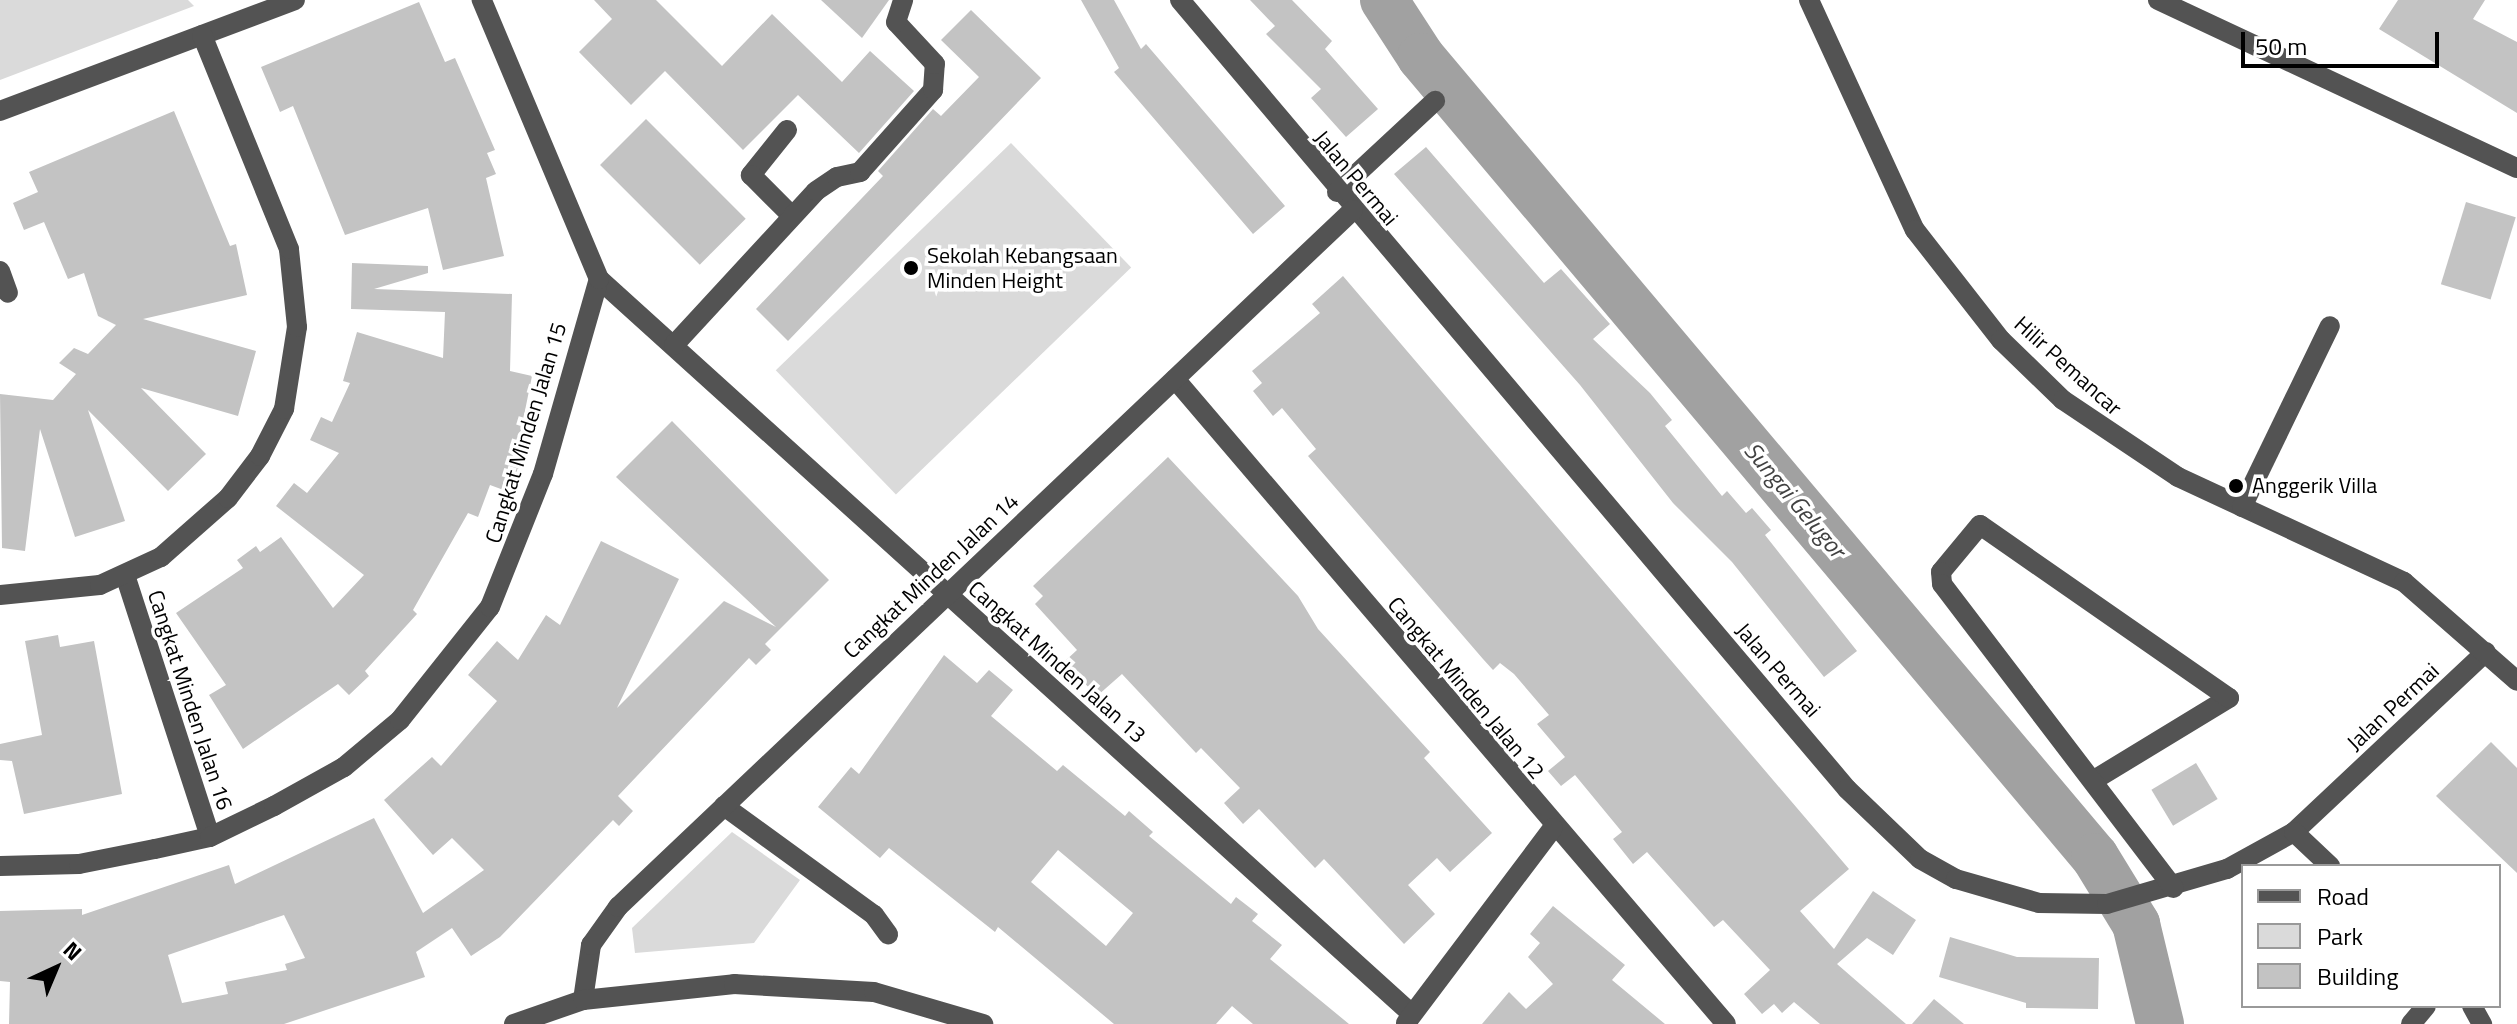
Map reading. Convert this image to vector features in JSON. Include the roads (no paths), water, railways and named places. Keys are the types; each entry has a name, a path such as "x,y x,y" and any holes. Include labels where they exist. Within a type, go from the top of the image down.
{"street":[{"path":"0,111 295,0"},
{"path":"482,0 599,279"},
{"path":"674,345 827,181 860,172 933,90 935,64 896,22 903,0"},
{"name":"Jalan Permai","path":"1180,0 1337,192 1877,822 1920,859 1956,879 2039,903 2107,904 2152,895 2227,869 2294,832 2486,652"},
{"name":"Hilir Pemancar","path":"1809,0 1915,230 1948,278 2063,400 2117,442 2242,507 2404,582 2517,681"},
{"path":"2158,0 2517,168"},
{"name":"Cangkat Minden Jalan 16","path":"0,595 60,592 126,578 161,557 228,498 260,456 293,379 297,327 289,249 202,35"},
{"path":"1337,192 1435,101"},
{"path":"787,130 751,175 792,216"},
{"name":"Cangkat Minden Jalan 14","path":"583,1000 600,928 724,806 1353,210"},
{"path":"0,271 8,293"},
{"name":"Cangkat Minden Jalan 13","path":"599,279 1409,1019"},
{"name":"Cangkat Minden Jalan 15","path":"0,866 79,864 210,837 344,767 400,720 490,607 543,474 599,279"},
{"path":"2242,507 2330,326"},
{"name":"Cangkat Minden Jalan 12","path":"1175,379 1553,828 1726,1024"},
{"path":"2094,780 2223,707 2229,698 2103,616 1994,529 1980,525 1940,578 2174,888"},
{"name":"Cangkat Minden Jalan 16","path":"126,578 210,837"},
{"path":"724,806 874,915 888,934"},
{"path":"1409,1019 1553,828"},
{"path":"2294,832 2328,864"},
{"path":"514,1024 583,1000 697,985 822,985 926,1004 983,1024"},
{"path":"2411,1024 2424,1008"}],"waterway":[{"name":"Sungai Gelugor","path":"1384,0 1421,57 2095,857 2136,924 2160,1024"}],"place":[{"name":"Sekolah Kebangsaan Minden Height","path":"911,268"},
{"name":"Anggerik Villa","path":"2236,486"}]}
